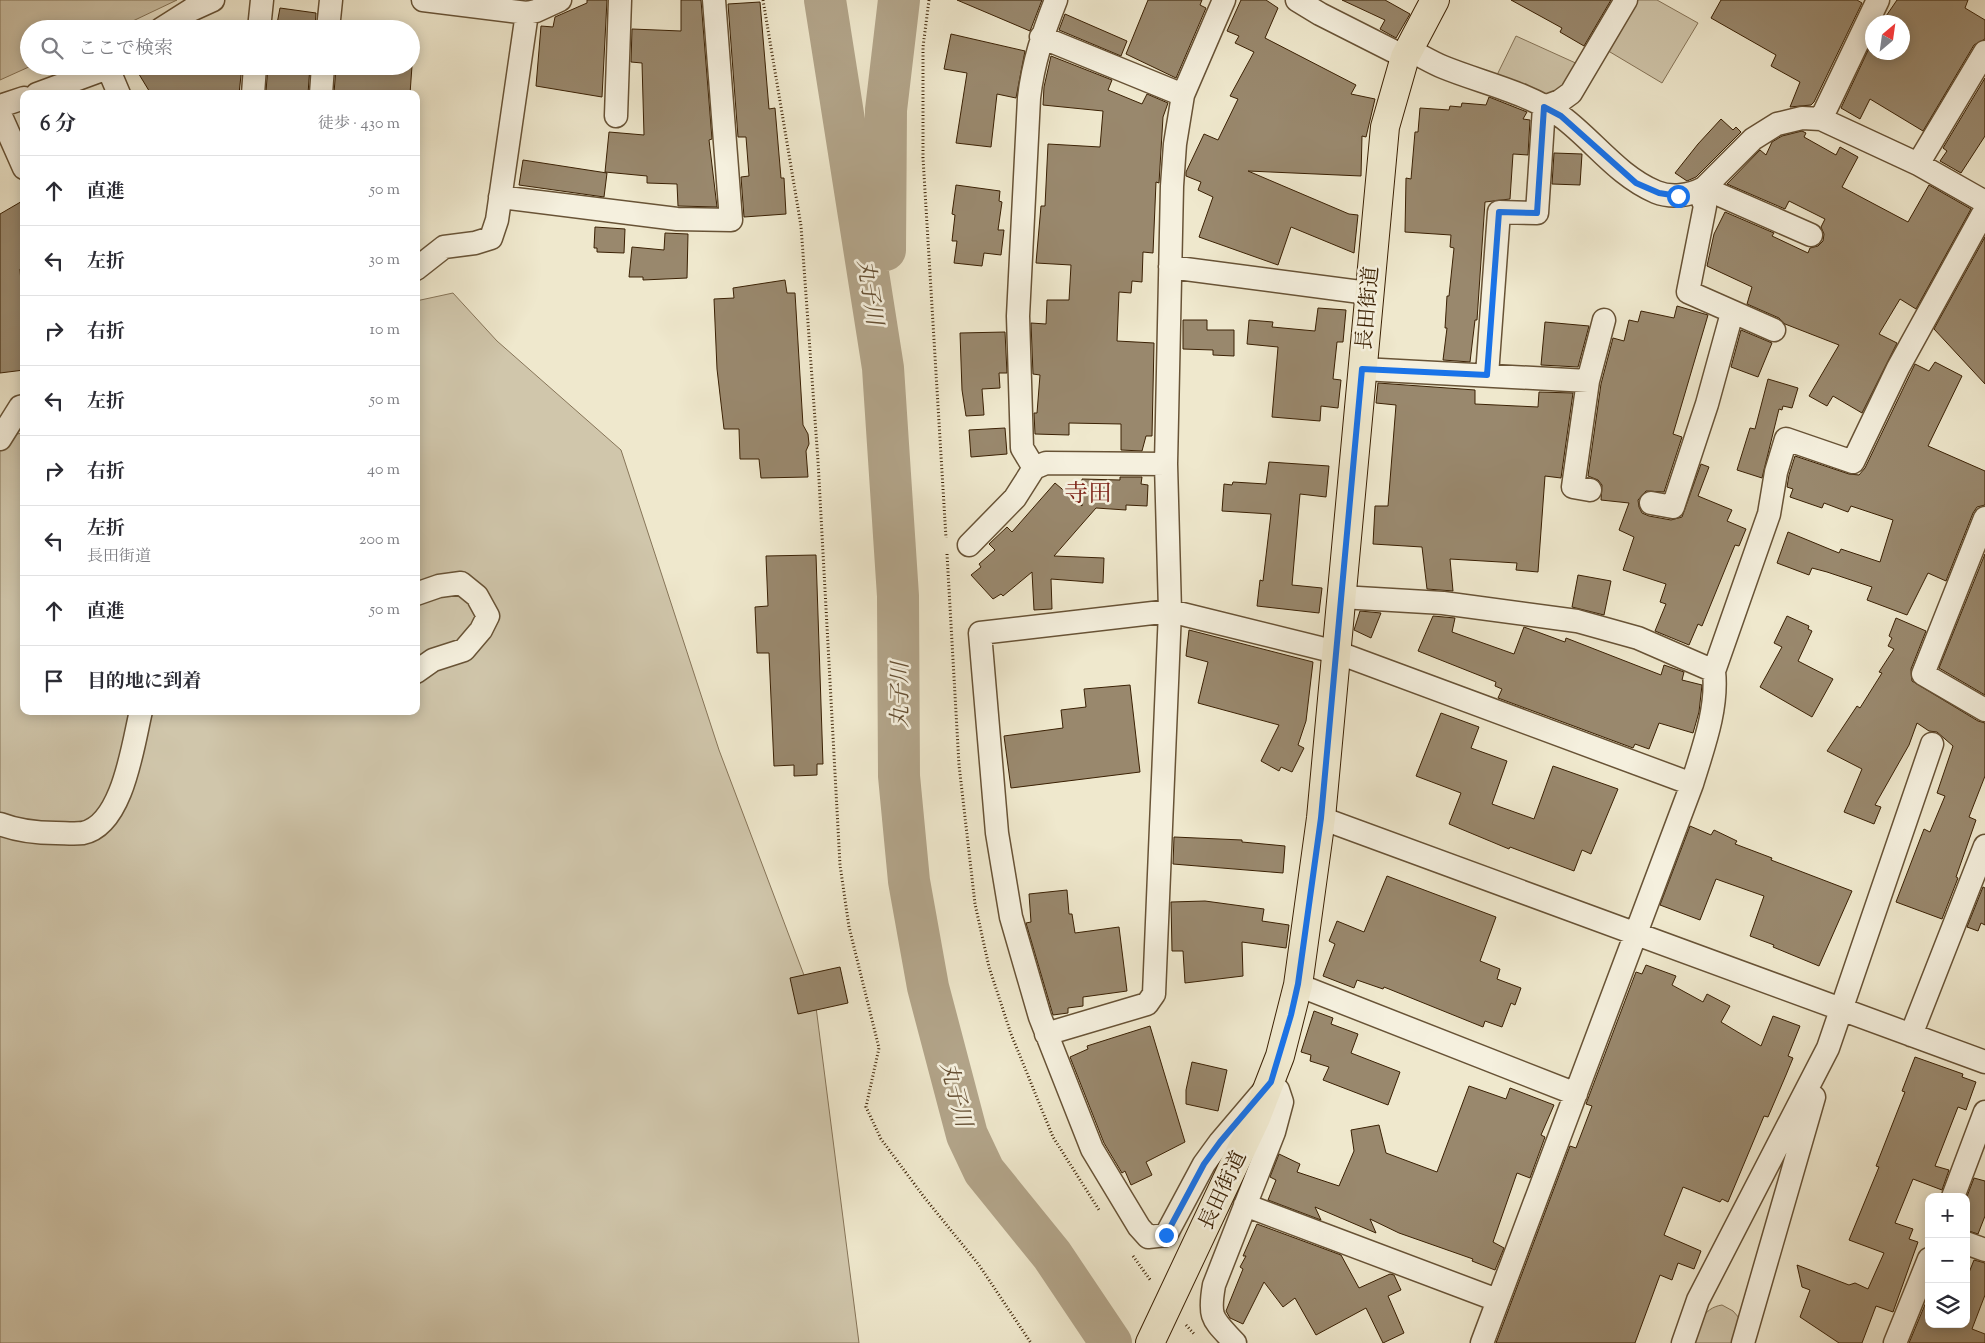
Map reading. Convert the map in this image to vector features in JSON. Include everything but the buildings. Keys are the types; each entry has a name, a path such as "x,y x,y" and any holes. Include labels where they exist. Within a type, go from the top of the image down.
{"main road":[{"name":"長田街道","path":"1150,1343 1256,1118 1271,1082 1280,1056 1298,984 1321,818 1368,293 1385,127 1407,53 1434,0"}],"street":[{"path":"177,20 212,0"},
{"path":"260,20 262,0"},
{"path":"329,20 331,0"},
{"path":"423,0 534,8 560,0"},
{"path":"616,116 620,0"},
{"path":"500,197 677,219 731,220 714,0"},
{"path":"1034,468 1022,448 1018,316 1029,98 1041,37 1056,0"},
{"path":"1046,1034 1147,1004 1154,994 1170,611 1166,464 1170,267 1175,144 1183,95 1224,0"},
{"path":"1297,0 1320,14 1407,53 1512,92 1561,116 1636,183 1659,193 1678,196 1702,190 1753,140 1776,124 1802,118 1821,119 1918,164 1985,202"},
{"path":"1544,107 1560,101 1571,92 1626,0"},
{"path":"1821,119 1878,0"},
{"path":"420,266 444,247 474,244 491,238 497,220 534,8"},
{"path":"1041,37 1183,95"},
{"path":"1918,164 1985,52"},
{"path":"48,90 88,75"},
{"path":"113,75 118,90"},
{"path":"253,90 255,75"},
{"path":"321,90 323,75"},
{"path":"0,106 20,99"},
{"path":"1487,375 1499,212 1537,213 1544,107"},
{"path":"0,114 20,159"},
{"path":"1702,190 1811,235"},
{"path":"1702,190 1704,206 1688,292 1774,330"},
{"path":"1482,1343 1692,784 1709,726 1716,687 1714,671 1770,514 1776,472 1786,439 1854,462 1898,368 1985,210"},
{"path":"1170,267 1368,293"},
{"path":"1651,503 1673,507 1707,404 1732,313"},
{"path":"1590,490 1573,487 1588,381 1604,320"},
{"path":"1362,369 1588,381"},
{"path":"0,439 20,408"},
{"path":"969,545 1015,498 1034,468 1046,463 1166,464"},
{"path":"1985,518 1923,674 1985,710"},
{"path":"420,593 439,586 461,583 477,596 488,616 481,630 464,650 432,660 420,669"},
{"path":"1341,597 1443,603 1577,621 1638,638 1714,671"},
{"path":"1235,1343 1212,1318 1210,1304 1214,1285 1274,1132 1282,1102 1278,1090 1271,1082 1220,1142 1204,1164 1166,1235 1148,1237 1139,1227 1092,1150 1046,1034 1011,917 998,842 980,633 1170,611 1336,652 1692,784"},
{"path":"0,824 13,829 43,833 84,833 106,819 122,792 140,715"},
{"path":"1743,1343 1828,1048 1932,744"},
{"path":"1321,818 1635,932 1840,1011 1985,1062"},
{"path":"1911,1035 1985,846"},
{"path":"1298,984 1576,1094"},
{"path":"1683,1343 1698,1300 1828,1048"},
{"path":"1955,1193 1985,1112"},
{"path":"1245,1205 1497,1300"},
{"path":"1970,1244 1985,1250"},
{"path":"1895,1343 1925,1269"}],"path":[{"path":"763,0 801,226 818,460 840,865 849,927 879,1048 866,1107 881,1139 924,1197 979,1265 1031,1343"}],"shaded area":[{"path":"0,0 177,0 135,20 20,20 20,71 0,80"},
{"path":"1632,0 1657,0 1698,23 1662,83 1605,49"},
{"path":"1516,36 1580,65 1570,85 1550,99 1497,75"},
{"path":"453,293 497,341 621,450 719,750 816,1007 859,1343 0,1343 0,436 20,434 20,715 420,715 420,300"},
{"path":"1722,1305 1733,1311 1740,1319 1735,1343 1691,1343 1705,1314 1715,1307"}],"waterway":[{"name":"丸子川","path":"825,0 883,368 898,596 899,776 909,881 928,987 967,1135 984,1171 1052,1255 1111,1343"},
{"path":"885,250 886,110 899,0"}],"district":[{"name":"寺田","path":"1088,493"}],"route":[{"path":"1166,1235 1204,1164 1220,1142 1271,1082 1291,1015 1298,984 1321,818 1362,369 1487,375 1499,212 1537,213 1544,107 1561,116 1636,183 1659,193 1678,196"}]}
